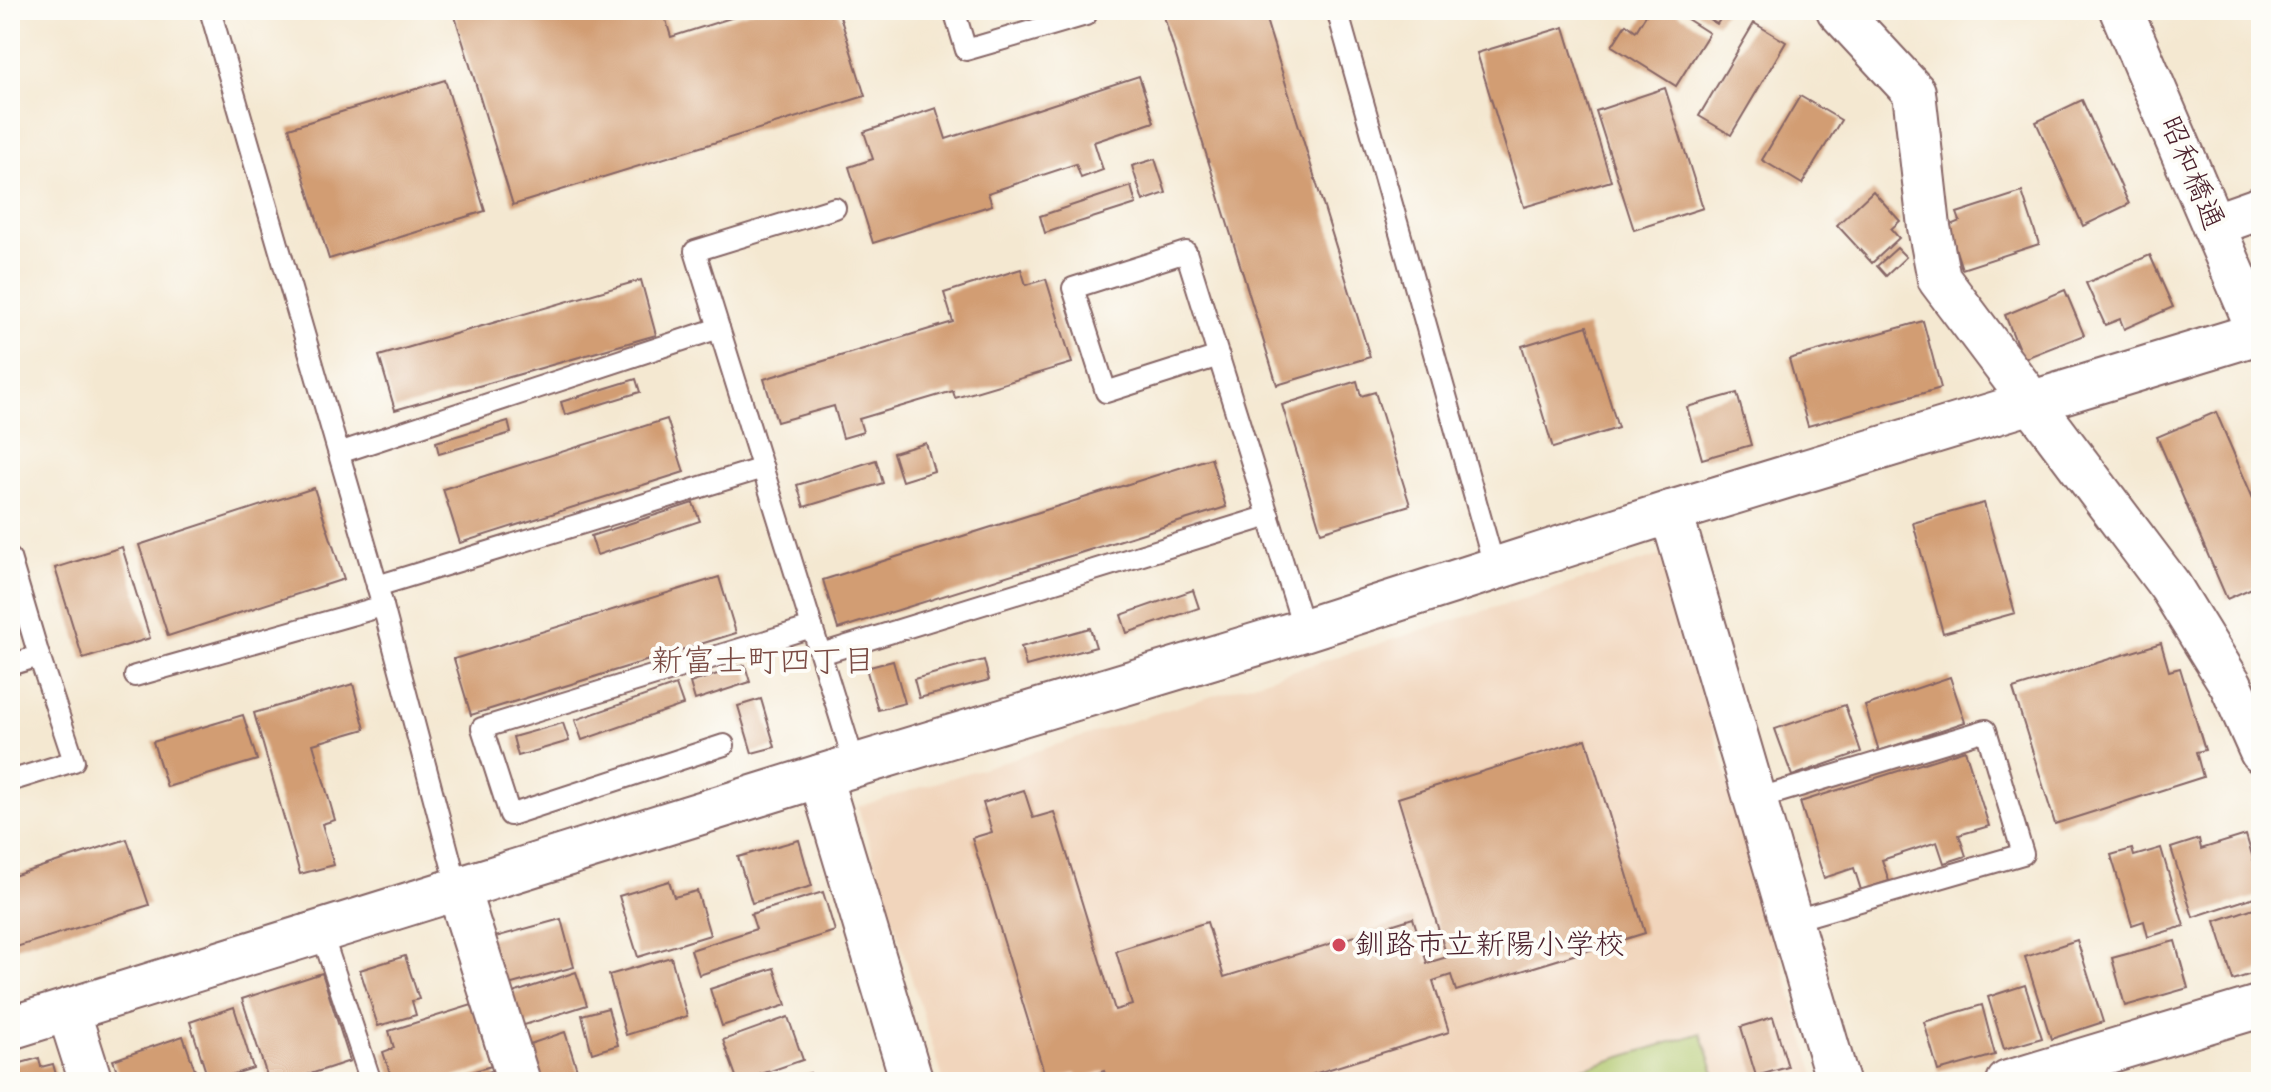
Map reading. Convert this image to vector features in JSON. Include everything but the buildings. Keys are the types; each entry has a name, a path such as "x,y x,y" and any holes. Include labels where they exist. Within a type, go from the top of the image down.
{"street":[{"path":"1838,10 1914,92 1929,227 1939,279 2170,586 2231,685 2261,752"},
{"name":"昭和橋通","path":"2121,10 2260,335"},
{"path":"2213,225 2261,208"},
{"path":"10,1028 838,770 1304,630 1671,512 2260,335"},
{"path":"1671,512 1838,1082"},
{"path":"838,770 912,1082"},
{"path":"458,889 519,1082"},
{"path":"2008,1082 2261,1006"},
{"path":"68,1010 91,1082"}],"lane":[{"path":"210,10 383,606 458,889"},
{"path":"954,10 966,50 1086,15 1084,10"},
{"path":"1337,10 1495,569"},
{"path":"835,208 695,251 821,654 838,770"},
{"path":"1219,356 1106,392 1073,288 1186,252 1219,356 1269,516 1304,630"},
{"path":"339,453 719,328"},
{"path":"377,586 763,468"},
{"path":"821,654 1269,516"},
{"path":"10,558 74,761 10,781"},
{"path":"135,676 383,606"},
{"path":"724,745 510,815 482,728 812,627"},
{"path":"10,665 39,656"},
{"path":"1756,799 1986,730 2023,854 1791,921"},
{"path":"321,931 371,1082"}],"shaded area":[{"name":"釧路市立新陽小学校","path":"1662,555 1817,1082 944,1082 858,807"}],"green space":[{"path":"1701,1033 1718,1082 1538,1082"}],"place":[{"name":"釧路市立新陽小学校","path":"1339,945"}],"district":[{"name":"新富士町四丁目","path":"763,662"}]}
